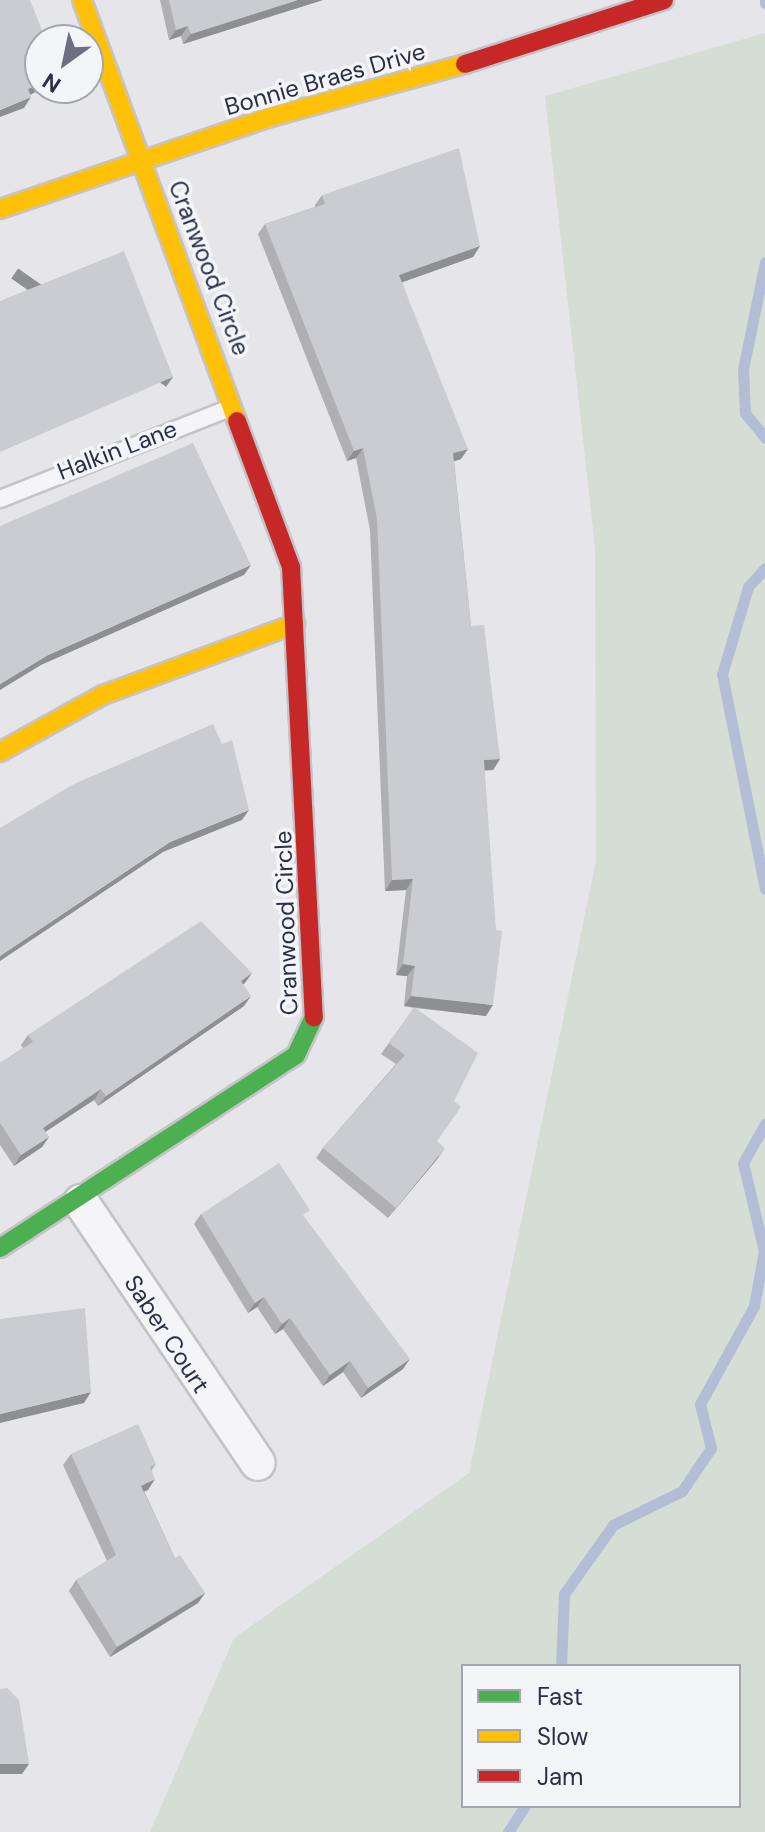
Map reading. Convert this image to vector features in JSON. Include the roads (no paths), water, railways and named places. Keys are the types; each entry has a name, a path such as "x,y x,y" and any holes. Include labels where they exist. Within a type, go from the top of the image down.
{"street":[{"name":"Cranwood Circle","path":"0,1248 81,1202 277,1070 312,1029 295,624 279,523 82,0"},
{"name":"Bonnie Braes Drive","path":"0,209 142,159 488,58 664,0"},
{"path":"0,752 103,695 295,624"},
{"name":"Saber Court","path":"81,1202 258,1463"}],"lane":[{"name":"Halkin Lane","path":"0,499 235,406"}],"waterway":[{"path":"765,262 743,369 745,413 765,438"},
{"path":"765,568 748,587 722,674 765,889"},
{"path":"561,1664 564,1594 613,1525 682,1491 711,1448 700,1404 754,1306 764,1251 743,1163 765,1124"},
{"path":"508,1832 524,1808"}]}
